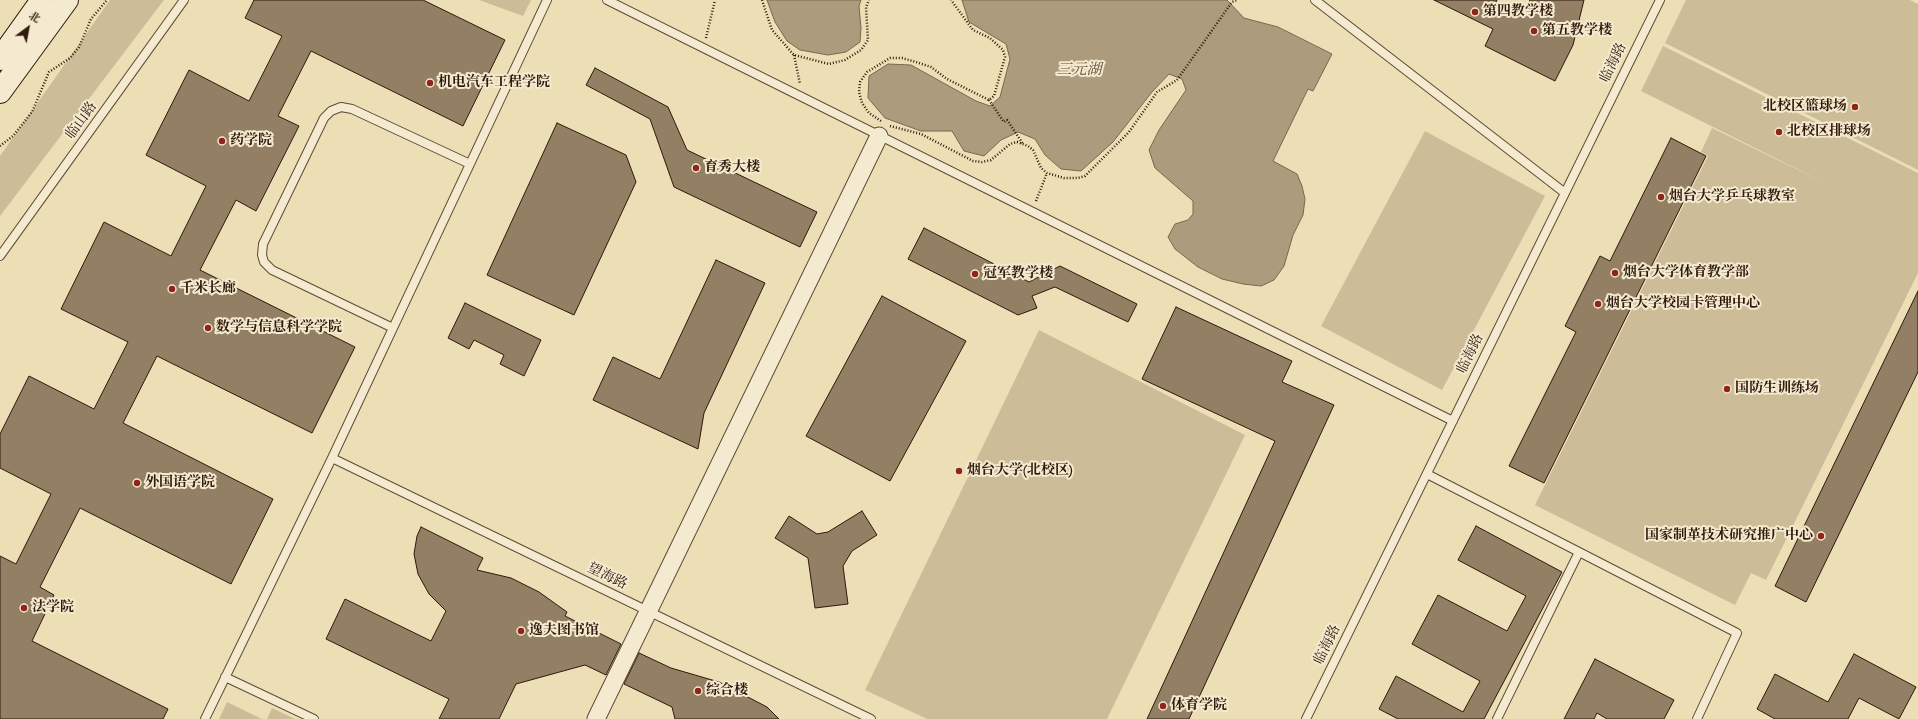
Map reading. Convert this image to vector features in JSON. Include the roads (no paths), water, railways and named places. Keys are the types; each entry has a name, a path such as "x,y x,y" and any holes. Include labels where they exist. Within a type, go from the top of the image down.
{"main road":[{"path":"0,59 42,0"},
{"path":"0,92 67,0"}],"street":[{"path":"596,719 880,136"}],"lane":[{"name":"临山路","path":"0,256 184,0"},
{"path":"204,719 332,458 547,0"},
{"path":"607,0 1452,421"},
{"path":"1315,0 1565,193"},
{"name":"临海路","path":"1306,719 1660,0"},
{"path":"393,328 272,270 264,262 262,255 263,244 324,118 331,111 341,107 352,109 470,164"},
{"name":"望海路","path":"332,458 871,719"},
{"path":"1427,474 1737,633 1697,719"},
{"path":"1497,719 1579,552"},
{"path":"225,677 314,719"}],"water":[{"path":"767,0 861,0 859,6 861,28 860,42 846,52 828,55 800,50 787,41 775,22"},
{"name":"三元湖","path":"962,0 1227,0 1244,18 1278,27 1332,54 1313,91 1308,89 1273,161 1297,174 1305,199 1303,215 1293,235 1284,266 1274,280 1261,286 1243,284 1222,279 1198,267 1175,249 1168,237 1175,224 1188,220 1193,214 1193,201 1155,168 1149,150 1159,130 1186,90 1182,79 1169,74 1152,92 1113,142 1081,171 1061,169 1045,155 1035,139 1018,132 1001,140 984,156 964,151 952,131 921,131 885,118 868,98 869,76 888,64 911,65 976,101 990,106 1000,97 1010,59 1006,44 969,22"}],"place":[{"name":"第四教学楼","path":"1475,12"},
{"name":"第五教学楼","path":"1534,31"},
{"name":"机电汽车工程学院","path":"430,83"},
{"name":"北校区篮球场","path":"1855,107"},
{"name":"北校区排球场","path":"1779,132"},
{"name":"药学院","path":"222,141"},
{"name":"育秀大楼","path":"696,168"},
{"name":"烟台大学乒乓球教室","path":"1661,197"},
{"name":"烟台大学体育教学部","path":"1615,273"},
{"name":"冠军教学楼","path":"975,274"},
{"name":"千米长廊","path":"172,289"},
{"name":"烟台大学校园卡管理中心","path":"1598,304"},
{"name":"数学与信息科学学院","path":"208,328"},
{"name":"国防生训练场","path":"1727,389"},
{"name":"烟台大学(北校区)","path":"959,471"},
{"name":"外国语学院","path":"137,483"},
{"name":"国家制革技术研究推广中心","path":"1821,536"},
{"name":"法学院","path":"24,608"},
{"name":"逸夫图书馆","path":"521,631"},
{"name":"综合楼","path":"698,691"},
{"name":"体育学院","path":"1163,706"}]}
